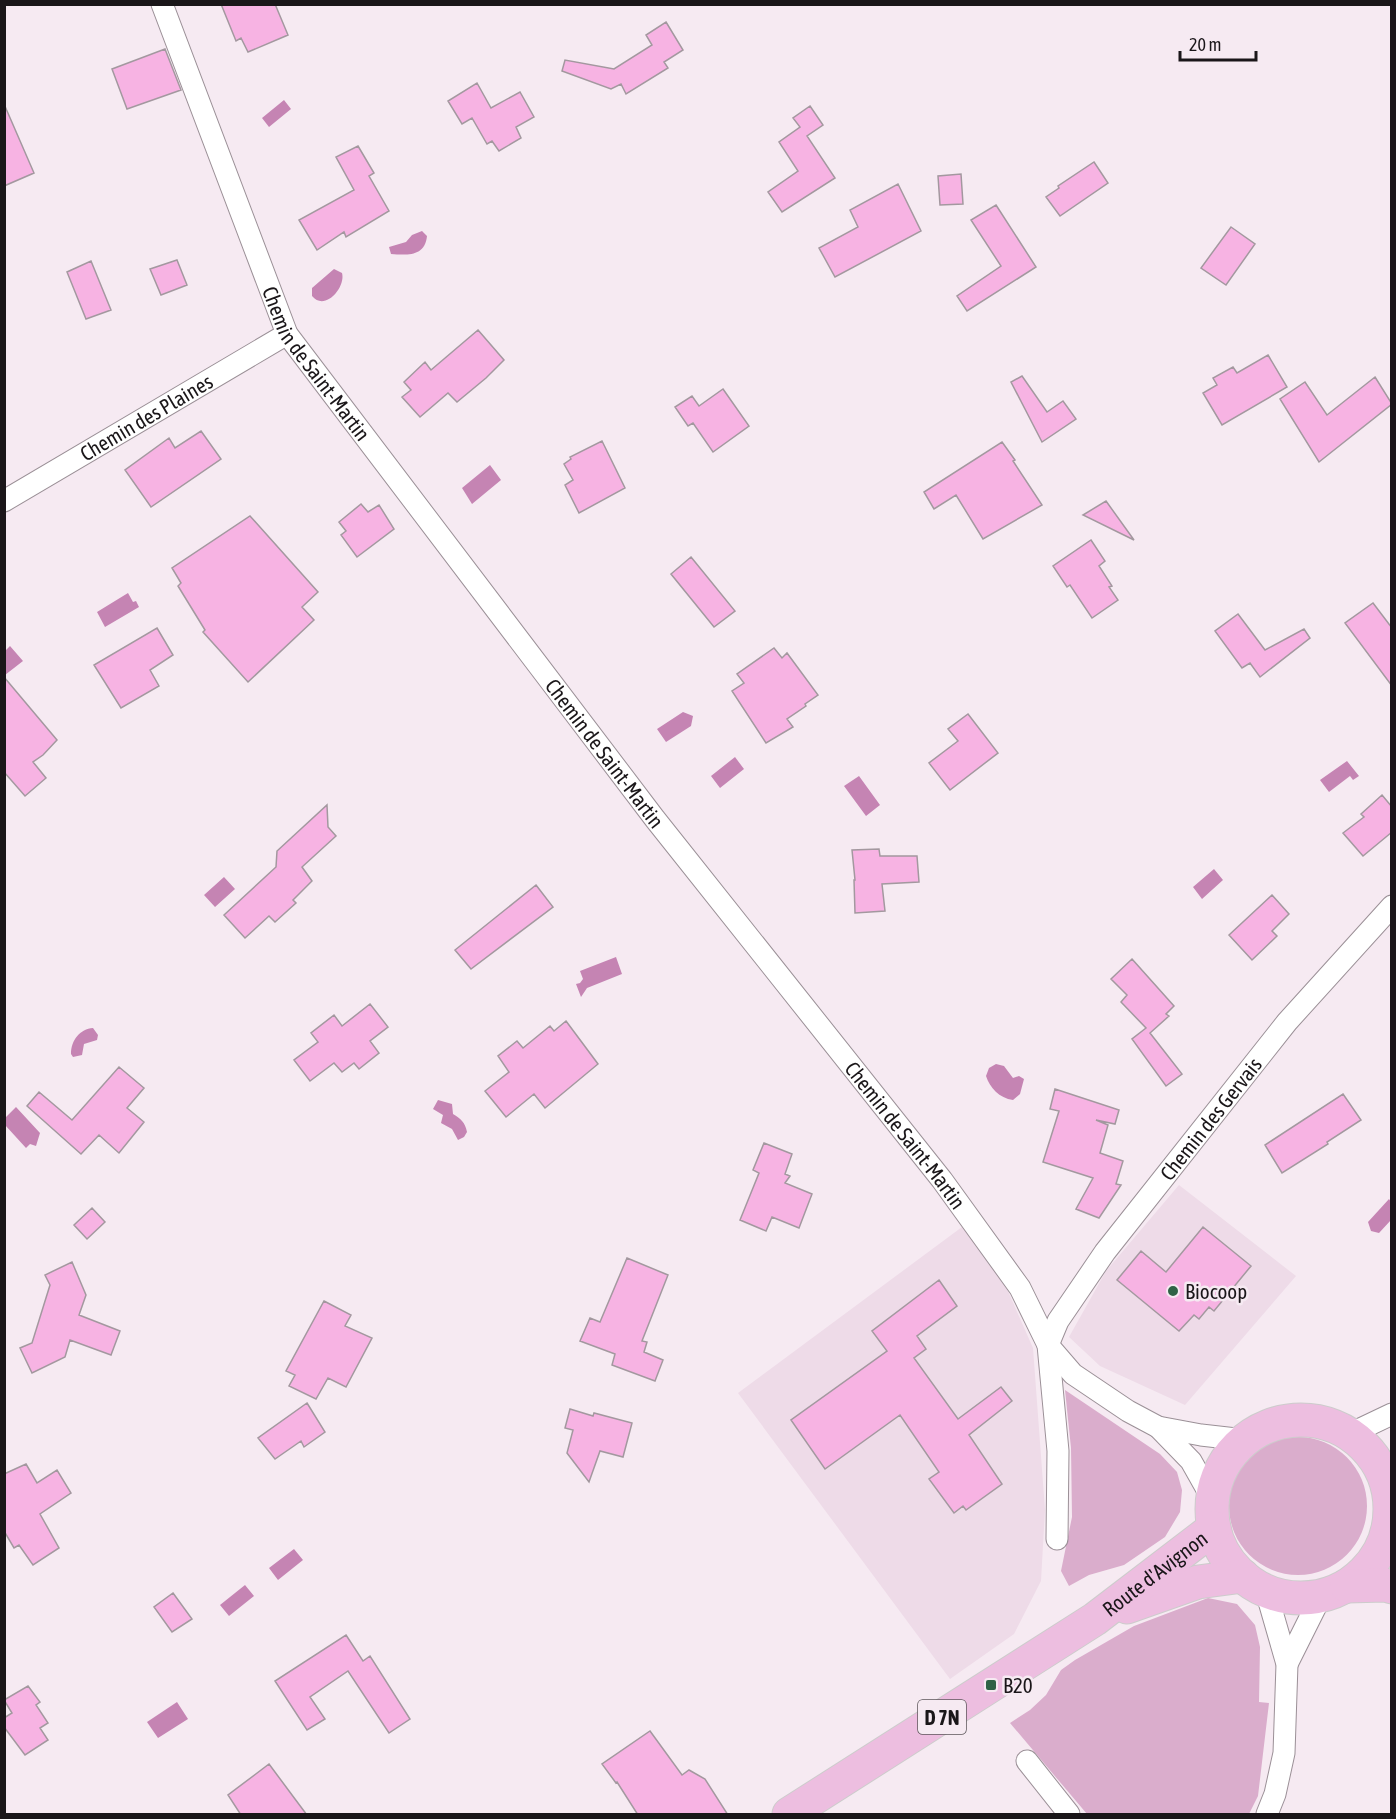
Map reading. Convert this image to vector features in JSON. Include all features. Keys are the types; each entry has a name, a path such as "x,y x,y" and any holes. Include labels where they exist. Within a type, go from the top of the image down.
{"main road":[{"path":"1334,1591 1363,1573 1376,1558 1385,1540 1391,1522 1388,1473 1350,1434 1324,1423 1297,1420 1269,1426 1245,1440 1231,1455 1219,1476 1214,1514 1225,1554 1254,1583 1296,1599 1334,1591 1385,1585 1392,1587"},
{"name":"Route d'Avignon","path":"789,1815 1095,1619 1214,1514"},
{"name":"Route d'Avignon","path":"1095,1619 1198,1582 1254,1583"}],"street":[{"name":"Chemin de Saint-Martin","path":"162,4 287,334 655,819 942,1180 1020,1288 1048,1345 1073,1374 1128,1411 1158,1427 1245,1440"},
{"name":"Chemin des Plaines","path":"4,501 287,334"},
{"name":"Chemin des Gervais","path":"1048,1345 1058,1321 1112,1243 1287,1022 1392,906"},
{"path":"1048,1345 1058,1451 1058,1539"},
{"path":"1350,1434 1392,1414"},
{"name":"Chemin de Saint-Martin","path":"1158,1427 1191,1461 1214,1514"},
{"path":"1254,1583 1287,1664 1284,1753 1275,1794 1267,1815"},
{"path":"1287,1664 1334,1591"},
{"path":"1027,1761 1069,1815"}],"shaded area":[{"path":"284,100 291,109 269,127 262,118"},
{"path":"422,231 427,236 426,243 419,251 409,254 391,254 389,247 406,242 412,235"},
{"path":"334,269 342,273 338,291 328,299 317,300 312,296 312,288"},
{"path":"490,465 501,480 472,504 462,488"},
{"path":"128,593 139,607 105,627 97,612"},
{"path":"10,646 23,661 5,675 5,651"},
{"path":"683,712 693,716 691,726 666,742 657,729"},
{"path":"735,757 744,769 720,788 711,776"},
{"path":"1347,761 1359,776 1353,780 1350,776 1329,792 1320,780"},
{"path":"859,776 880,805 866,816 844,786"},
{"path":"1214,869 1223,880 1202,899 1193,887"},
{"path":"224,877 235,889 215,907 204,895"},
{"path":"616,957 622,974 587,988 581,997 576,984 583,979 580,971"},
{"path":"93,1028 98,1035 97,1040 84,1044 82,1055 73,1057 71,1049 77,1036"},
{"path":"996,1064 1004,1066 1013,1078 1019,1076 1024,1079 1020,1094 1013,1100 999,1095 986,1076 989,1068"},
{"path":"438,1100 452,1104 453,1114 462,1121 466,1129 464,1137 458,1140 452,1129 441,1123 443,1115 433,1109"},
{"path":"16,1107 40,1133 36,1146 30,1144 26,1148 5,1125 5,1118"},
{"path":"1179,1185 1296,1276 1185,1405 1100,1366 1069,1337 1106,1271"},
{"path":"1389,1199 1391,1220 1379,1233 1371,1231 1368,1222"},
{"path":"962,1227 1007,1289 1033,1348 1045,1510 1041,1581 1014,1634 950,1679 738,1393"},
{"path":"1065,1390 1160,1454 1177,1472 1182,1490 1180,1512 1165,1537 1124,1565 1089,1575 1069,1586 1061,1571 1072,1517 1071,1448"},
{"path":"1298,1437 1324,1442 1347,1457 1362,1480 1367,1506 1362,1532 1347,1555 1324,1570 1298,1575 1272,1570 1249,1555 1234,1532 1229,1506 1234,1480 1249,1457 1272,1442"},
{"path":"294,1549 303,1560 278,1580 269,1568"},
{"path":"245,1585 254,1596 229,1616 220,1605"},
{"path":"1208,1598 1237,1604 1255,1625 1260,1647 1259,1702 1269,1703 1258,1796 1249,1814 1087,1814 1010,1723 1030,1710 1046,1695 1061,1670 1075,1660 1134,1626"},
{"path":"177,1702 188,1719 158,1738 147,1722"}],"building":[{"path":"221,4 275,4 288,35 248,52 241,38 236,41"},
{"path":"666,22 683,50 664,62 668,68 626,94 621,84 611,89 562,71 565,60 614,69 652,45 646,35"},
{"path":"165,49 181,90 127,109 112,69"},
{"path":"477,83 491,108 520,92 534,117 516,127 521,138 499,151 492,141 487,144 472,118 462,124 448,101"},
{"path":"4,104 34,173 4,186"},
{"path":"810,106 823,125 807,136 835,178 782,212 768,192 798,171 779,142 800,127 793,118"},
{"path":"358,146 374,173 369,176 389,211 346,237 344,232 317,250 299,220 354,190 336,157"},
{"path":"1094,162 1108,183 1060,216 1046,197 1059,188 1058,186"},
{"path":"961,174 963,204 940,205 938,176"},
{"path":"898,184 921,231 835,277 819,248 858,227 850,210"},
{"path":"996,205 1036,267 967,311 957,296 1001,266 971,220"},
{"path":"1231,227 1255,244 1226,285 1201,268"},
{"path":"177,260 187,285 161,295 150,269"},
{"path":"91,261 111,310 86,319 67,272"},
{"path":"478,330 504,360 457,402 448,393 420,417 402,397 411,390 404,382 425,362 431,370"},
{"path":"1268,355 1287,387 1222,425 1203,393 1217,385 1213,378 1233,367 1237,373"},
{"path":"1022,376 1047,412 1063,401 1076,419 1042,442 1011,382"},
{"path":"1375,377 1392,404 1319,462 1280,399 1305,382 1327,415"},
{"path":"723,389 749,426 713,452 693,423 688,426 675,407 692,396 699,406"},
{"path":"201,431 221,459 151,507 125,470 169,438 175,448"},
{"path":"602,441 625,488 579,513 565,485 573,480 564,464 571,459 570,457"},
{"path":"1002,442 1042,505 983,539 956,495 934,509 924,492"},
{"path":"1106,501 1134,540 1083,515"},
{"path":"361,504 368,512 379,505 394,529 357,557 341,535 346,531 339,522"},
{"path":"250,516 318,592 302,607 314,620 248,682 203,632 205,630 178,586 181,583 172,568"},
{"path":"1091,540 1105,561 1099,566 1118,600 1092,618 1070,585 1067,587 1053,566"},
{"path":"691,557 735,611 714,627 671,574"},
{"path":"1373,603 1392,628 1392,686 1345,623"},
{"path":"1238,614 1265,650 1304,629 1310,638 1260,677 1250,663 1242,668 1215,631"},
{"path":"157,628 173,655 150,670 159,686 121,708 94,665"},
{"path":"774,648 782,658 787,653 818,695 787,719 793,727 766,743 732,691 744,683 737,674"},
{"path":"4,677 57,740 33,762 46,778 25,796 4,772"},
{"path":"968,714 998,753 950,790 929,763 958,741 948,729"},
{"path":"1382,795 1392,807 1392,832 1363,856 1343,833 1364,817 1361,814"},
{"path":"327,805 328,827 336,836 302,867 312,881 293,900 296,903 275,922 269,916 245,938 224,915 276,867 277,851"},
{"path":"879,849 880,856 917,856 919,882 882,884 885,911 855,913 852,850"},
{"path":"536,885 553,907 471,969 455,950"},
{"path":"1272,895 1289,914 1272,931 1277,936 1252,960 1229,935"},
{"path":"1132,959 1174,1006 1166,1014 1169,1016 1150,1033 1182,1074 1166,1086 1132,1039 1146,1028 1121,1002 1127,995 1111,979"},
{"path":"370,1004 388,1027 370,1041 379,1053 359,1069 354,1063 342,1072 334,1063 310,1081 294,1060 318,1042 311,1033 334,1015 342,1026"},
{"path":"566,1021 598,1064 545,1108 534,1094 506,1117 485,1091 509,1072 498,1056 517,1041 523,1048 550,1026 554,1031"},
{"path":"119,1067 144,1088 127,1108 144,1122 119,1153 99,1135 81,1154 27,1106 39,1092 72,1120"},
{"path":"1055,1089 1119,1110 1115,1124 1096,1120 1108,1125 1100,1153 1123,1161 1116,1184 1121,1185 1099,1218 1076,1209 1093,1178 1043,1162 1059,1111 1050,1109"},
{"path":"1343,1094 1361,1120 1282,1173 1265,1145"},
{"path":"764,1143 792,1154 785,1174 790,1176 785,1183 812,1194 799,1228 772,1217 766,1231 740,1220 759,1173 753,1170"},
{"path":"92,1208 105,1222 87,1239 74,1225"},
{"path":"1203,1227 1251,1266 1214,1311 1209,1307 1199,1319 1194,1315 1179,1331 1117,1280 1141,1251 1166,1272"},
{"path":"627,1258 668,1275 642,1341 647,1342 644,1352 663,1360 655,1381 612,1365 615,1354 580,1341 590,1318 600,1322"},
{"path":"72,1262 86,1295 79,1315 120,1331 111,1355 70,1340 65,1357 32,1373 20,1348 32,1343 50,1285 45,1275"},
{"path":"939,1280 957,1306 917,1336 926,1349 914,1358 958,1419 1001,1387 1012,1401 969,1435 1002,1484 966,1510 963,1506 954,1513 929,1479 939,1472 900,1415 825,1469 791,1420 887,1351 872,1331"},
{"path":"324,1301 351,1315 345,1326 372,1338 346,1387 328,1378 316,1399 289,1386 295,1375 286,1371"},
{"path":"307,1403 325,1432 304,1447 301,1441 275,1459 258,1438"},
{"path":"570,1409 632,1423 623,1457 600,1451 589,1482 567,1453 573,1430 565,1428"},
{"path":"26,1464 37,1483 57,1470 71,1493 40,1514 59,1548 33,1565 19,1545 14,1548 4,1531 4,1474"},
{"path":"173,1593 192,1619 172,1632 154,1607"},
{"path":"346,1635 363,1661 370,1656 410,1719 389,1733 348,1671 310,1697 325,1719 307,1730 275,1681"},
{"path":"28,1686 40,1702 36,1705 48,1723 40,1728 48,1740 25,1755 4,1727 4,1718 12,1713 4,1700"},
{"path":"650,1731 682,1775 689,1770 705,1779 728,1815 638,1815 617,1782 602,1764"},
{"path":"269,1764 307,1815 241,1815 228,1795"}],"place":[{"name":"Biocoop","path":"1173,1291"},
{"name":"B20","path":"991,1685"}]}
